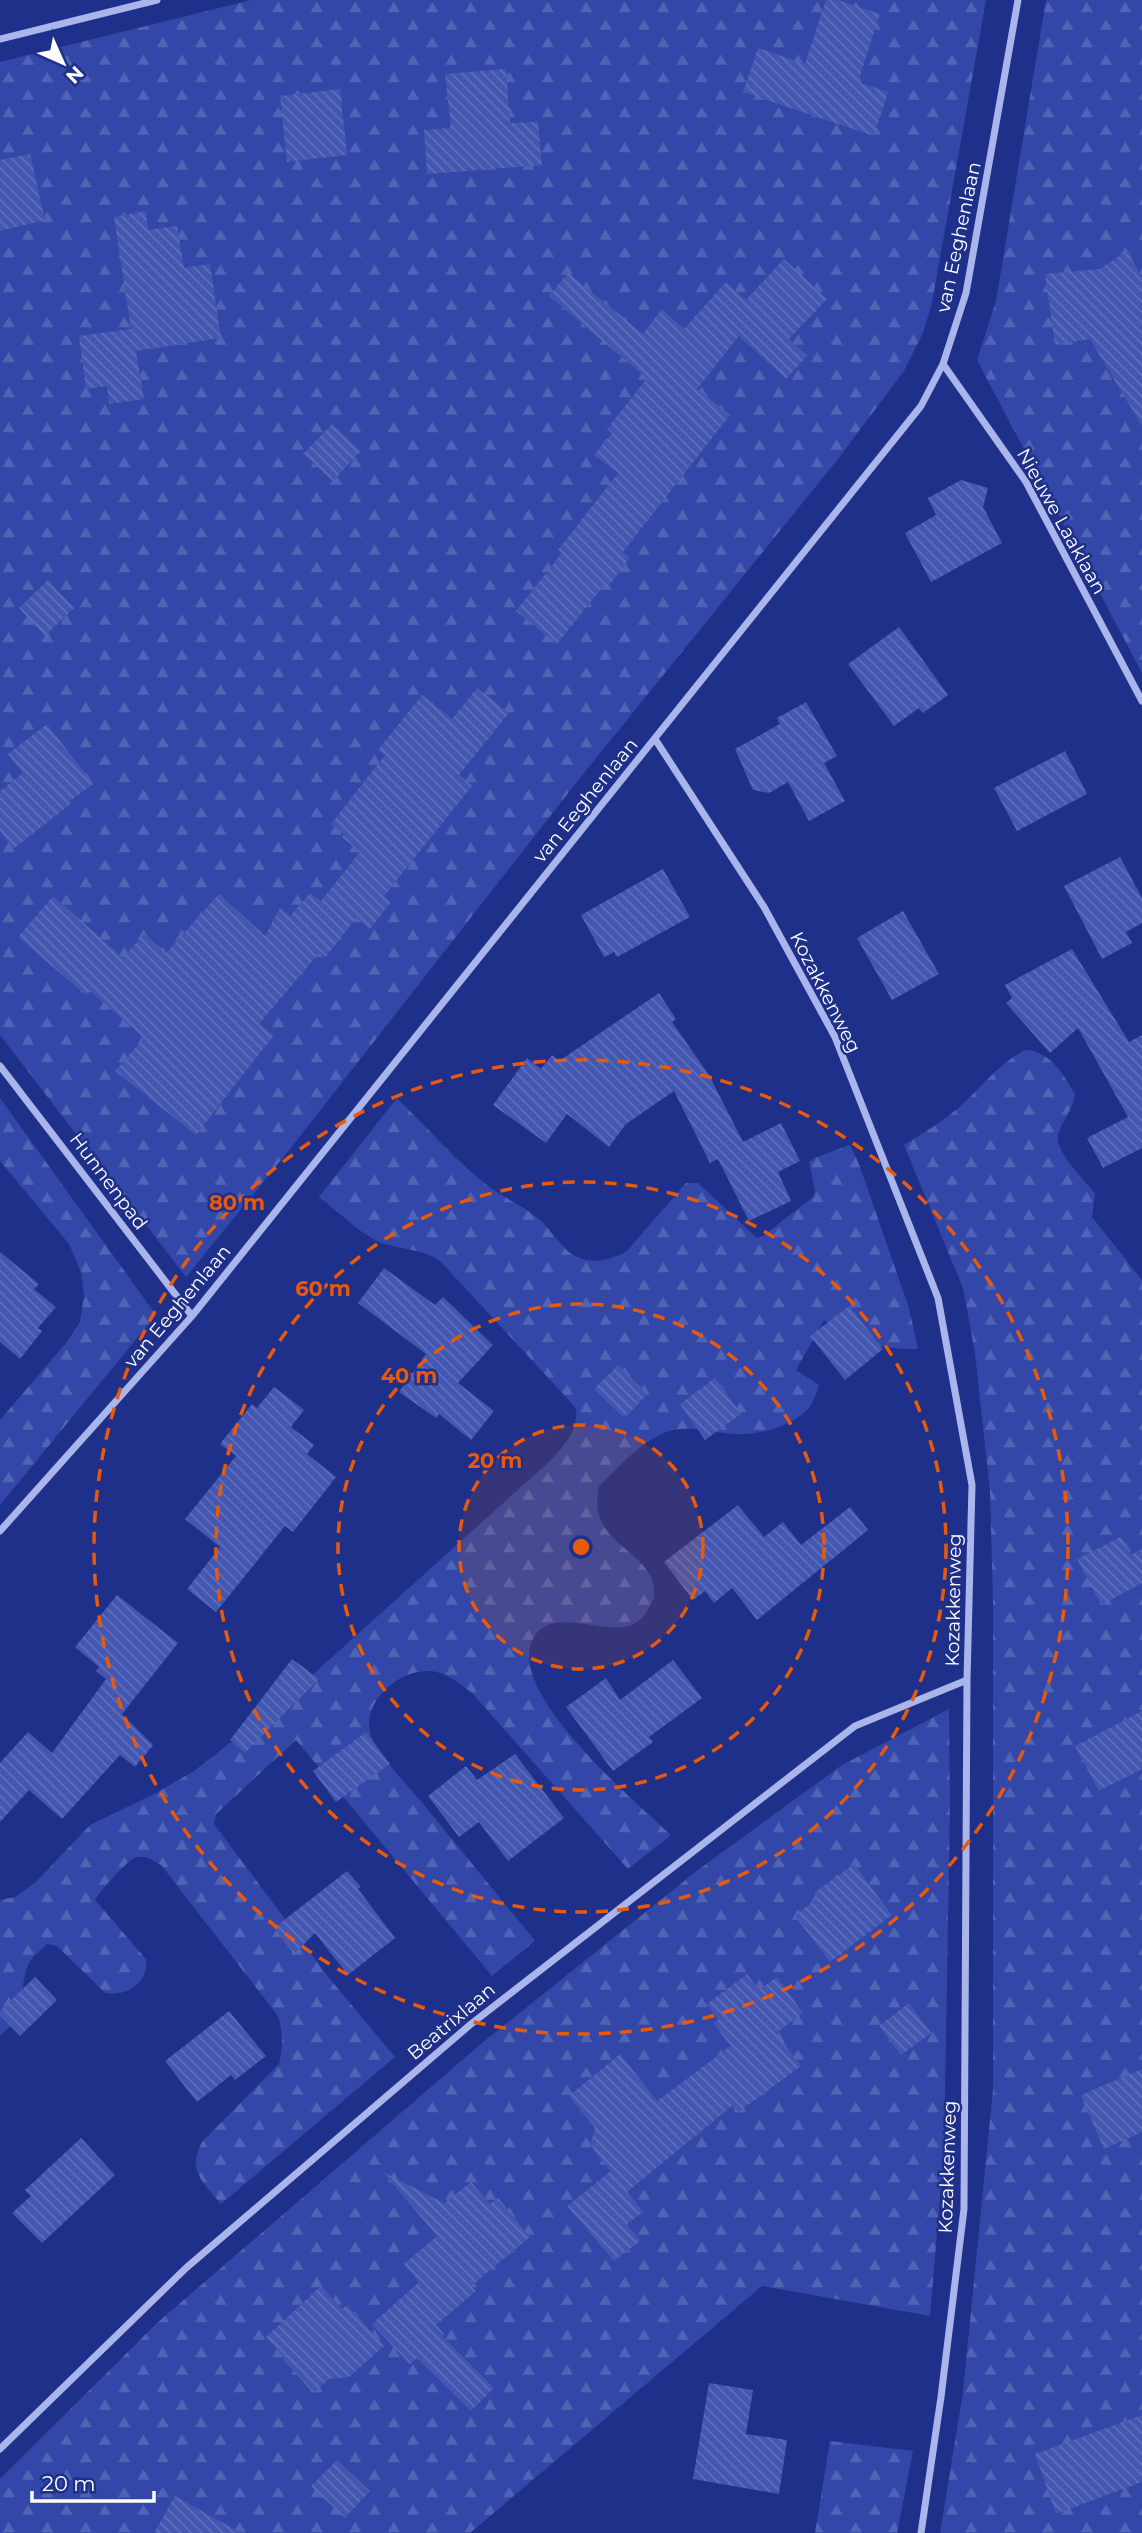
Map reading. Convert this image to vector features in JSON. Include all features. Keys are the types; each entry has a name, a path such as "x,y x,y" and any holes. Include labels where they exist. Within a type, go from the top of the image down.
{"street":[{"path":"0,39 156,0"},
{"name":"van Eeghenlaan","path":"0,1531 192,1316 921,406 943,364 966,293 1018,0"},
{"name":"Nieuwe Laaklaan","path":"943,364 1026,482 1142,701"},
{"name":"Kozakkenweg","path":"654,739 764,907 835,1037 938,1298 972,1485 967,1680 964,2209 940,2410 921,2533"},
{"name":"Hunnenpad","path":"0,1066 192,1316"},
{"name":"Beatrixlaan","path":"0,2449 186,2268 471,2024 855,1726 967,1680"}],"green space":[{"path":"251,0 986,0 932,303 923,333 904,371 838,459 580,778 290,1149 186,1277 0,1035 0,62"},
{"path":"1046,0 1142,0 1142,673 977,360 996,301"},
{"path":"1025,1050 1042,1054 1049,1059 1075,1094 1058,1135 1058,1142 1071,1165 1095,1194 1092,1217 1142,1280 1142,2533 940,2533 963,2392 993,2089 993,1600 990,1491 975,1353 963,1288 904,1145 956,1110 1000,1068"},
{"path":"0,1098 156,1315 0,1505 0,1420 66,1343 80,1322 84,1296 81,1272 69,1244 0,1161"},
{"path":"397,1098 478,1178 535,1216 574,1255 592,1261 609,1259 626,1252 686,1183 698,1183 757,1238 763,1236 813,1197 815,1191 809,1162 850,1145 909,1308 918,1349 890,1348 868,1343 824,1320 796,1370 819,1385 811,1405 798,1418 780,1427 750,1434 694,1429 666,1432 638,1449 599,1486 597,1507 602,1523 611,1536 645,1568 652,1581 654,1597 647,1611 636,1623 622,1627 605,1627 570,1622 553,1623 540,1630 531,1644 530,1666 540,1692 581,1747 671,1835 628,1869 472,1693 458,1682 436,1672 418,1672 394,1682 376,1700 369,1724 371,1736 379,1751 535,1941 492,1976 296,1740 216,1814 214,1824 330,1979 395,2057 221,2204 199,2176 196,2161 198,2152 202,2142 279,2064 282,2040 278,2016 161,1865 148,1858 138,1857 119,1871 95,1900 146,1959 146,1968 140,1981 121,1993 105,1993 57,1946 47,1944 29,1962 20,2010 10,2027 0,2036 0,1900 15,1897 35,1883 90,1825 194,1771 279,1705 551,1460 573,1431 576,1408 441,1262 427,1254 377,1241 319,1197"},
{"path":"949,1709 944,2150 930,2316 762,2286 470,2533 0,2533 0,2479 157,2323 482,2043 698,1870 842,1765"},
{"path":"830,2441 913,2451 897,2533 815,2533"}],"building":[{"path":"826,0 838,0 880,14 858,82 888,92 874,136 743,92 758,48 805,64"},
{"path":"506,69 510,123 538,122 542,165 427,174 424,130 451,128 445,74"},
{"path":"340,89 347,155 287,162 280,96"},
{"path":"30,154 45,220 0,231 0,160"},
{"path":"146,211 148,230 177,226 184,268 210,264 221,338 136,351 144,399 109,404 107,386 86,389 79,336 131,329 114,217"},
{"path":"1127,251 1142,277 1142,426 1090,339 1055,345 1045,274 1100,269"},
{"path":"784,259 827,299 789,339 807,356 786,379 739,336 697,389 730,415 623,552 630,558 607,588 604,585 557,644 516,611 562,553 558,550 618,473 594,455 612,433 607,429 647,378 549,296 568,273 643,334 662,309 684,329 726,282 746,300"},
{"path":"332,424 361,451 333,481 303,454"},
{"path":"961,480 988,488 983,507 1002,543 931,582 905,533 936,515 928,498"},
{"path":"48,580 74,608 45,636 19,608"},
{"path":"899,627 948,695 923,713 919,708 894,726 848,664"},
{"path":"477,688 509,713 459,775 472,786 384,896 391,902 370,929 356,918 326,957 320,952 259,1024 274,1035 196,1135 115,1071 144,1038 90,991 86,995 18,937 53,896 123,958 144,934 166,953 219,894 265,936 280,908 290,916 310,893 321,901 360,852 331,824 385,755 378,750 422,695 452,719"},
{"path":"806,702 837,756 824,763 845,801 809,821 788,782 769,793 753,790 735,749 780,724 777,718"},
{"path":"47,724 93,784 13,849 0,831 0,791 23,773 8,754"},
{"path":"1065,751 1087,794 1017,831 994,788"},
{"path":"1120,857 1142,898 1142,923 1126,932 1132,943 1102,959 1064,886"},
{"path":"663,869 690,917 617,957 614,952 604,957 581,915"},
{"path":"903,911 939,974 892,1000 857,938"},
{"path":"1072,949 1129,1042 1142,1035 1142,1148 1103,1168 1087,1138 1128,1117 1078,1028 1050,1053 1006,1003 1012,998 1005,985"},
{"path":"659,993 676,1019 672,1022 709,1075 743,1142 781,1123 800,1161 778,1172 791,1201 749,1221 718,1159 710,1163 674,1091 626,1124 609,1147 567,1114 546,1143 493,1105 527,1058 541,1069 552,1055 559,1061"},
{"path":"0,1252 39,1284 34,1289 56,1307 38,1328 42,1331 20,1359 0,1342"},
{"path":"384,1268 435,1305 443,1297 493,1345 458,1383 494,1411 471,1440 439,1414 436,1418 399,1392 426,1354 358,1303"},
{"path":"849,1306 883,1349 845,1380 810,1336"},
{"path":"618,1365 648,1394 624,1418 594,1389"},
{"path":"715,1378 741,1414 705,1440 680,1404"},
{"path":"274,1387 304,1410 291,1427 314,1445 307,1454 336,1477 293,1532 285,1526 216,1612 187,1589 220,1547 185,1519 236,1456 220,1444 252,1404 257,1408"},
{"path":"738,1505 764,1537 783,1522 801,1545 850,1507 868,1530 757,1620 732,1588 714,1603 705,1591 693,1600 664,1562"},
{"path":"1121,1537 1130,1555 1142,1549 1142,1583 1101,1605 1077,1559"},
{"path":"117,1595 178,1643 122,1714 153,1745 135,1767 120,1755 62,1819 29,1790 0,1822 0,1763 28,1732 52,1753 106,1679 96,1671 99,1667 75,1647"},
{"path":"292,1659 319,1679 245,1753 230,1740"},
{"path":"673,1660 702,1698 649,1737 653,1742 613,1771 566,1707 606,1678 620,1700"},
{"path":"1142,1711 1142,1769 1099,1791 1075,1746"},
{"path":"366,1732 390,1764 336,1802 313,1771"},
{"path":"515,1754 564,1818 508,1861 479,1822 459,1837 428,1796 466,1766 477,1780"},
{"path":"854,1864 892,1915 830,1962 795,1916 817,1898 814,1893"},
{"path":"347,1871 395,1938 348,1975 315,1933 294,1954 274,1928"},
{"path":"747,1974 759,1990 777,1977 803,2013 776,2033 801,2066 737,2113 732,2106 627,2192 594,2150 591,2143 595,2128 569,2096 620,2054 657,2101 731,2046 714,2024 719,2020 707,2004"},
{"path":"35,1977 57,2000 20,2036 0,2015 0,2011"},
{"path":"909,2003 931,2033 901,2055 879,2026"},
{"path":"229,2011 266,2056 235,2080 231,2075 197,2102 165,2061"},
{"path":"1142,2069 1142,2132 1104,2149 1081,2095"},
{"path":"81,2138 115,2175 42,2243 12,2213 31,2196 25,2190"},
{"path":"611,2171 643,2212 627,2224 640,2241 614,2261 567,2206"},
{"path":"383,2172 444,2203 471,2182 490,2204 498,2198 530,2237 471,2286 476,2291 436,2325 444,2334 442,2336 494,2388 471,2411 417,2358 410,2364 372,2324 419,2282 404,2264 437,2236"},
{"path":"321,2286 342,2309 347,2305 384,2346 349,2377 329,2379 313,2393 266,2337"},
{"path":"709,2383 753,2390 746,2434 787,2440 779,2494 693,2479"},
{"path":"1142,2415 1142,2482 1056,2514 1035,2454"},
{"path":"337,2460 370,2491 345,2518 311,2486"},
{"path":"175,2496 241,2533 154,2533"}]}
